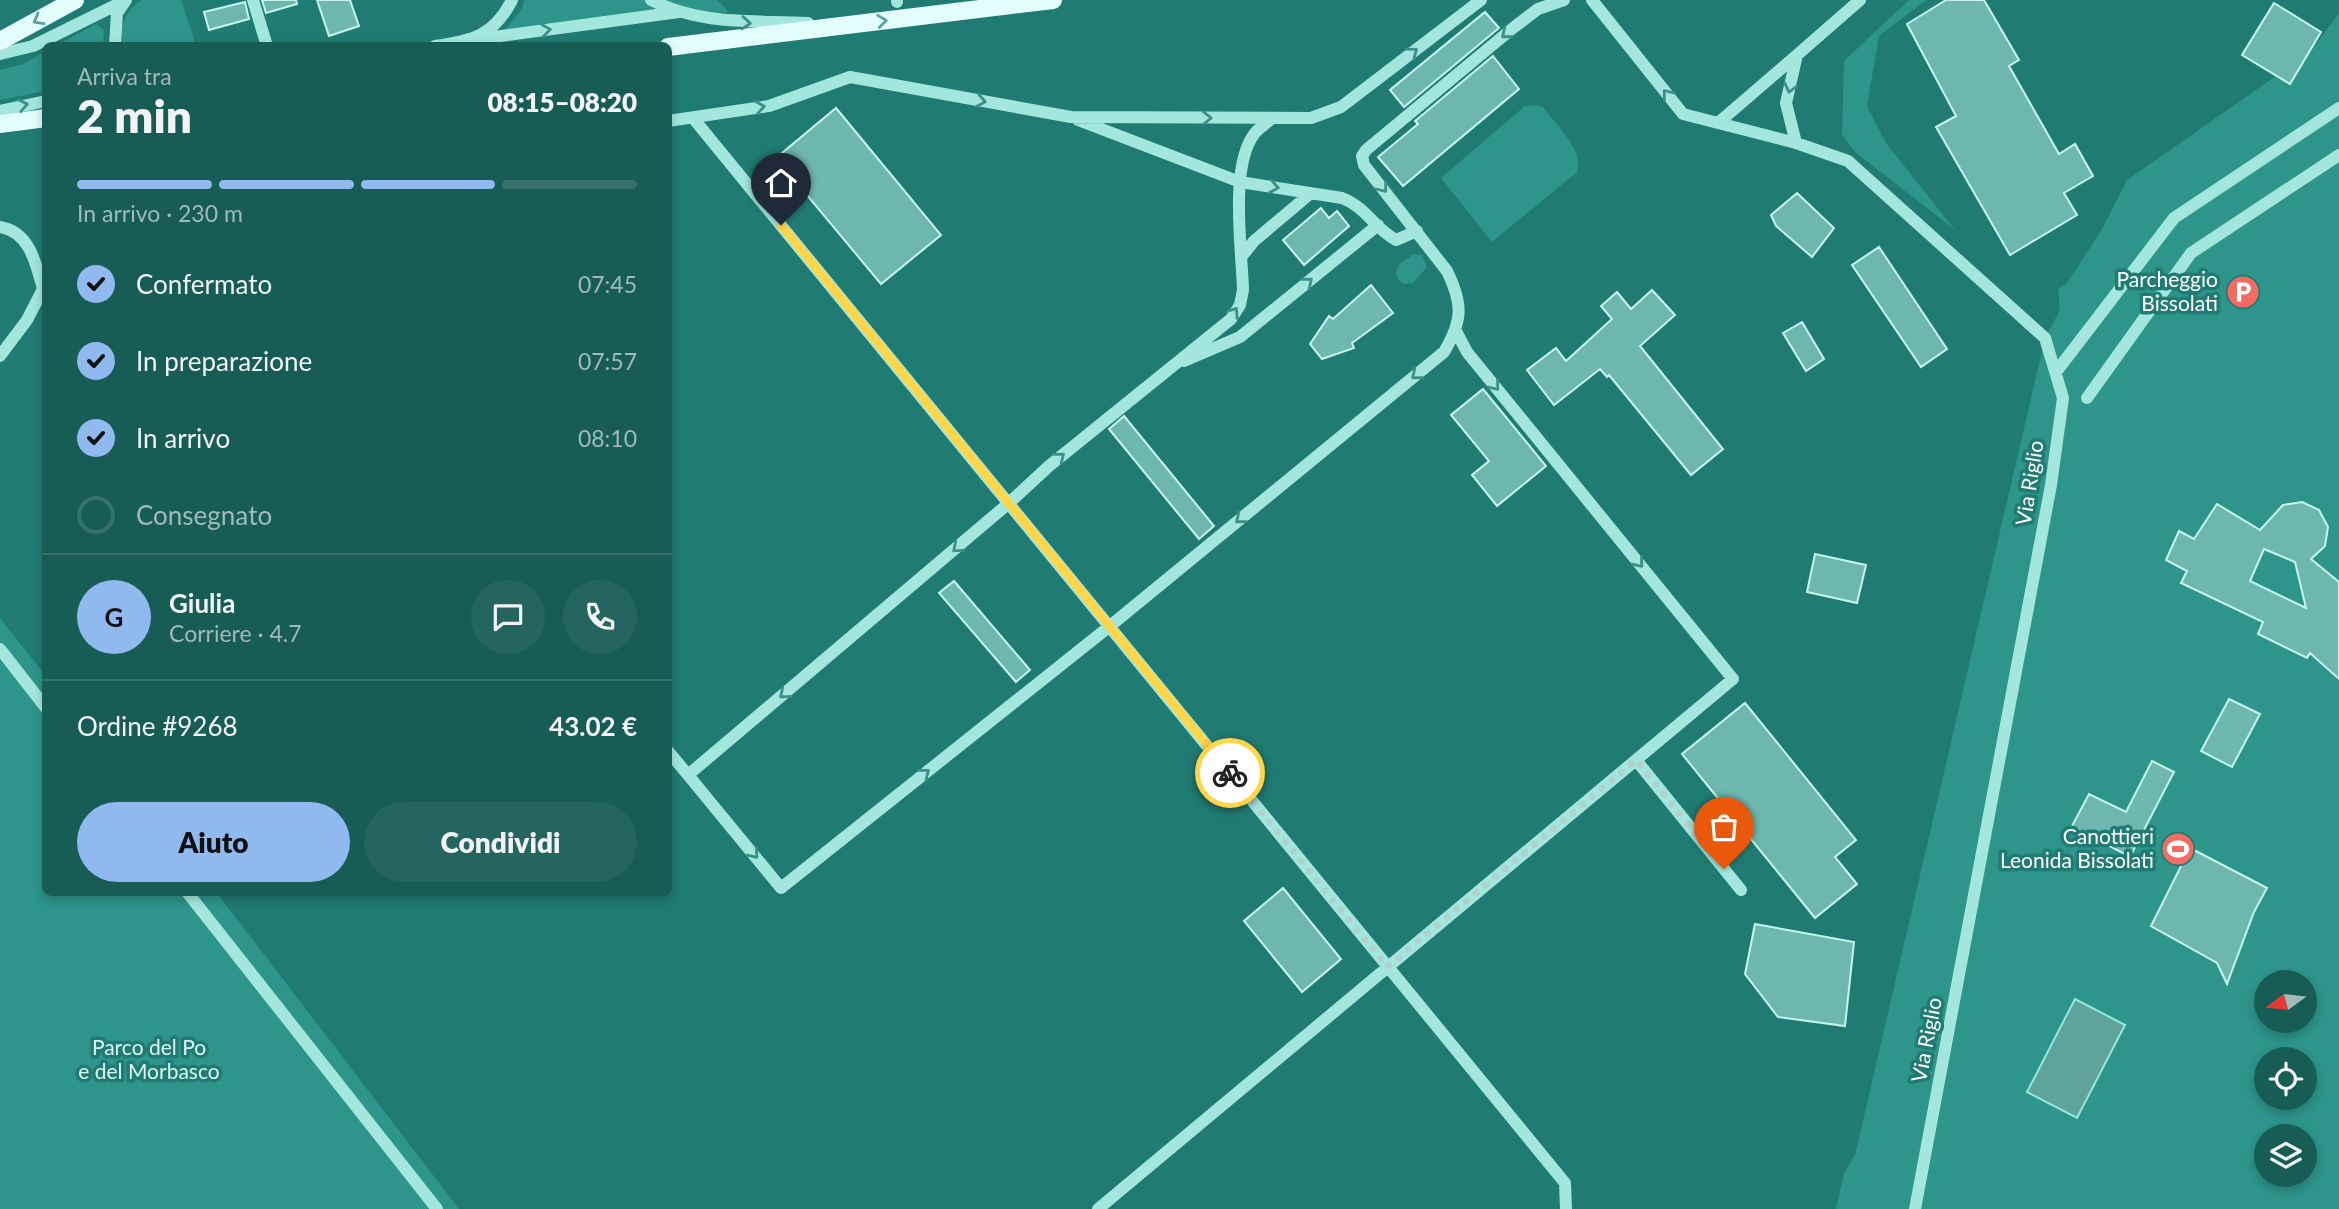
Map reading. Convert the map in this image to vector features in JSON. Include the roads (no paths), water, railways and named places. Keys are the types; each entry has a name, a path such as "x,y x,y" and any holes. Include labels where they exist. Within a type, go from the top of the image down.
{"main road":[{"path":"0,41 75,0"},
{"path":"672,46 1053,0"},
{"path":"0,124 42,119"}],"street":[{"path":"115,42 117,13 125,0"},
{"path":"0,54 33,46 125,0"},
{"path":"253,0 266,42"},
{"path":"478,39 500,19 512,0"},
{"path":"651,0 678,12 726,21 841,25"},
{"path":"672,121 769,106 850,77 1071,117 1311,118 1341,107 1481,0"},
{"path":"672,756 781,888 1110,626 1444,352 1456,331 1460,311 1456,290 1447,271 1364,164 1363,156 1366,150 1513,28 1538,9 1564,0"},
{"name":"Via Riglio","path":"1592,0 1683,114 1796,143 1848,161 2045,338 2063,398 2051,485 1914,1209"},
{"path":"1718,123 1860,0"},
{"path":"460,42 678,12"},
{"path":"1796,143 1786,103 1797,55"},
{"path":"0,111 42,102"},
{"path":"2056,372 2174,218 2339,108"},
{"path":"1071,117 1240,182 1311,193 1358,204 1396,240 1417,231"},
{"path":"693,118 1566,1184 1566,1209"},
{"path":"688,775 1049,466 1235,312 1243,290 1240,182 1246,152 1255,133 1272,118"},
{"path":"2087,398 2191,253 2339,155"},
{"path":"1242,257 1254,241 1311,193"},
{"path":"1168,368 1240,337 1378,225"},
{"path":"0,227 9,229 32,250 42,285"},
{"path":"32,250 42,248"},
{"path":"0,356 27,320 42,291"},
{"path":"1098,1209 1733,679 1467,352 1456,331"},
{"path":"0,649 42,703"},
{"path":"1636,760 1741,890"},
{"path":"190,896 437,1209"}],"water":[{"path":"2075,999 2125,1025 2077,1118 2027,1092"}],"place":[{"name":"Parcheggio Bissolati","path":"2243,292"},
{"name":"Canottieri Leonida Bissolati","path":"2178,849"}],"park label":[{"name":"Parco del Po e del Morbasco","path":"149,1060"}]}
